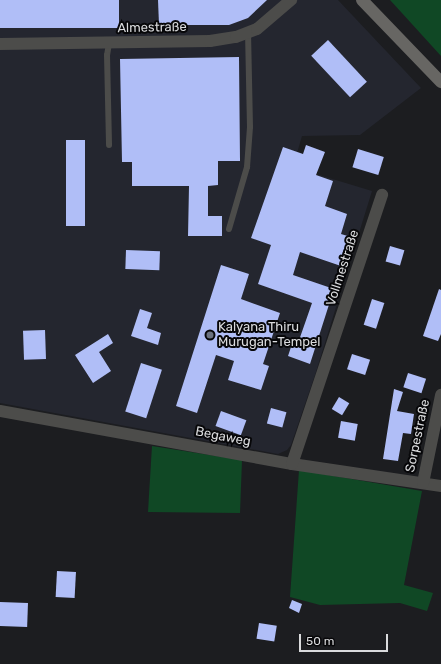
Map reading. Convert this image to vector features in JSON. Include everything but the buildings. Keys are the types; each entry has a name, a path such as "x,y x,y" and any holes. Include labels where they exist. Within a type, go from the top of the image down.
{"main road":[{"path":"362,0 441,82"}],"street":[{"name":"Almestraße","path":"0,44 210,41 236,37 257,29 291,0"},
{"name":"Vollmestraße","path":"292,464 382,195"},
{"name":"Sorpestraße","path":"423,483 441,395"},
{"name":"Begaweg","path":"0,411 292,464 441,486"}],"lane":[{"path":"229,229 246,167 250,127 248,32"},
{"path":"109,42 107,56 109,145"}],"shaded area":[{"path":"0,0 338,0 421,88 360,135 302,136 293,167 372,191 315,375 291,445 287,450 278,454 0,403"}],"green space":[{"path":"390,0 441,0 441,56 401,12"},
{"path":"152,446 242,460 240,513 148,512"},
{"path":"299,470 422,491 404,585 433,593 427,611 400,603 320,605 290,597"}],"place":[{"name":"Kalyana Thiru Murugan-Tempel","path":"210,335"}]}
